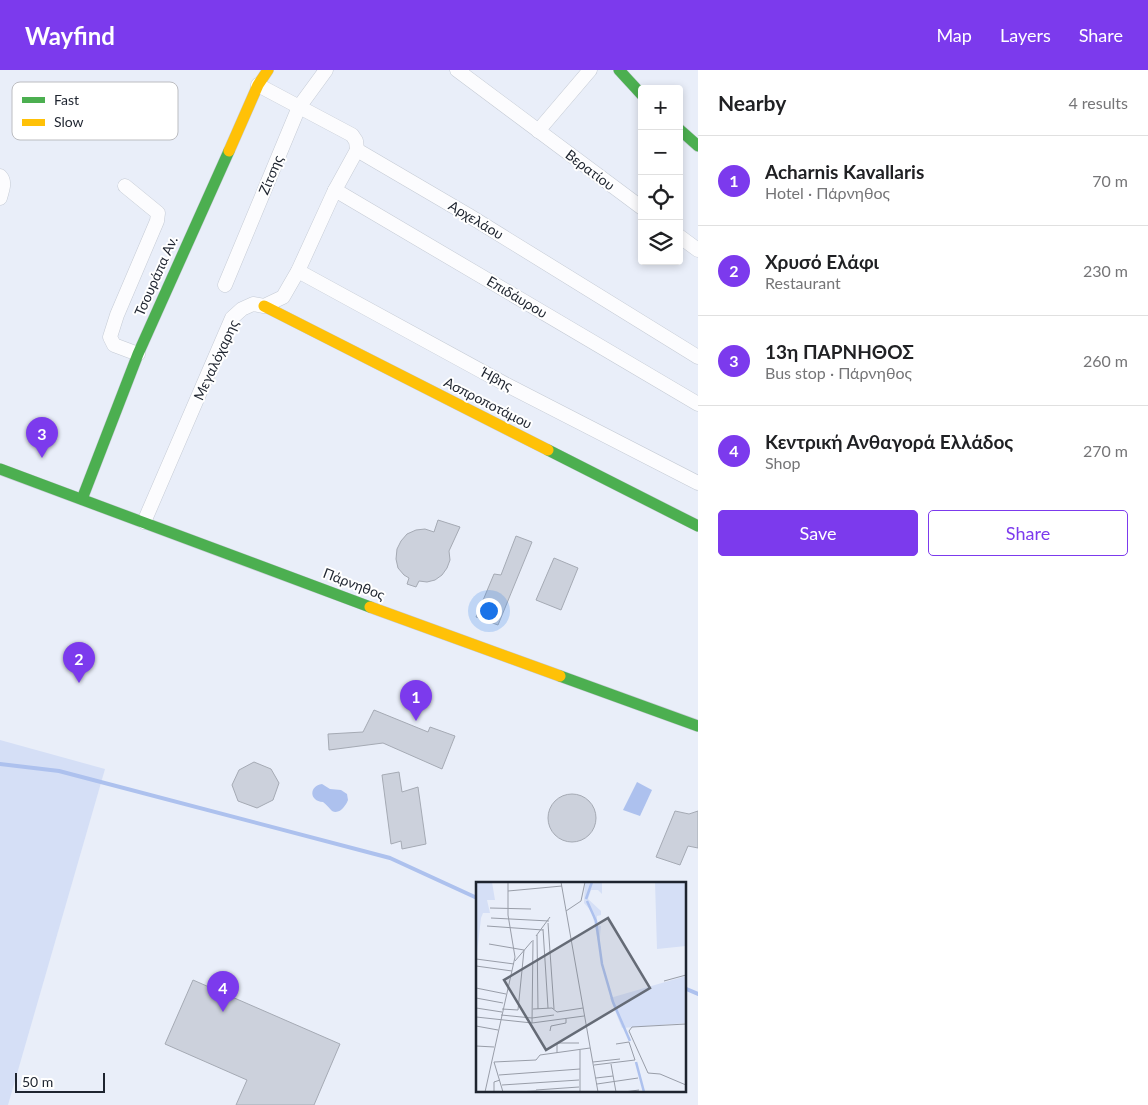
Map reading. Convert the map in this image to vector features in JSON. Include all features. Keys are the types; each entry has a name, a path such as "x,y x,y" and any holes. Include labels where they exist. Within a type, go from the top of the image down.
{"street":[{"name":"Τσουράπα Αν.","path":"82,499 138,354 258,85 268,70"},
{"name":"Ζίτσης","path":"225,285 299,107 326,70"},
{"name":"Βερατίου","path":"456,70 638,205"},
{"path":"538,131 590,70"},
{"path":"619,70 638,91"},
{"name":"Αρχελάου","path":"258,85 352,135 356,141 357,150 468,215 698,358"},
{"path":"680,130 698,146"},
{"name":"Μεγαλόχαρης","path":"144,522 232,318 242,309 252,304 264,306 283,297 298,270 335,190 357,150"},
{"path":"0,176 4,184 0,198"},
{"path":"125,186 158,213 157,221 117,315 110,337 114,344 138,354"},
{"name":"Επιδάυρου","path":"335,190 698,404"},
{"path":"683,239 698,250"},
{"name":"Ήβης","path":"298,270 508,385 698,483"},
{"name":"Ασπροποτάμου","path":"264,306 698,526"},
{"name":"Πάρνηθος","path":"0,469 408,621 698,726"}],"shaded area":[{"path":"0,740 105,769 8,1105 0,1105"}],"water":[{"path":"637,782 652,790 640,816 623,810"},
{"path":"322,784 330,789 341,790 347,794 348,800 340,811 332,811 313,796 313,790"}],"building":[{"path":"438,520 460,527 449,551 450,560 447,568 435,580 419,581 416,587 407,584 409,578 398,568 396,559 397,549 407,534 425,529 434,532"},
{"path":"516,536 532,542 498,625 476,617 494,574 501,575"},
{"path":"554,558 578,568 561,610 536,600"},
{"path":"374,710 428,732 430,727 455,736 442,769 383,743 329,750 328,734 363,732"},
{"path":"254,762 271,769 279,783 273,800 257,808 238,801 232,785 239,770"},
{"path":"399,772 402,792 418,787 426,844 402,849 401,841 391,844 382,775"},
{"path":"567,794 577,794 589,801 596,813 596,823 589,835 577,842 567,842 559,838 552,831 548,823 548,813 552,805 559,798"},
{"path":"675,811 689,814 698,811 698,848 688,846 680,865 656,857"},
{"path":"193,980 340,1044 314,1105 236,1105 247,1080 165,1044"}],"waterway":[{"path":"0,764 59,771 390,858 476,898"},
{"path":"686,989 698,994"}],"traffic: fast":[{"path":"619,70 638,91"},
{"path":"680,130 698,146"},
{"path":"82,499 138,354 229,151"},
{"path":"548,450 698,526"},
{"path":"0,469 370,607"},
{"path":"560,676 698,726"}],"traffic: slow":[{"path":"229,151 258,85 268,70"},
{"path":"264,306 548,450"},
{"path":"370,607 560,676"}],"place":[{"name":"13η ΠΑΡΝΗΘΟΣ","path":"42,458"},
{"name":"Χρυσό Ελάφι","path":"79,683"},
{"name":"Acharnis Kavallaris","path":"416,721"},
{"name":"Κεντρική Ανθαγορά Ελλάδος","path":"223,1012"}]}
